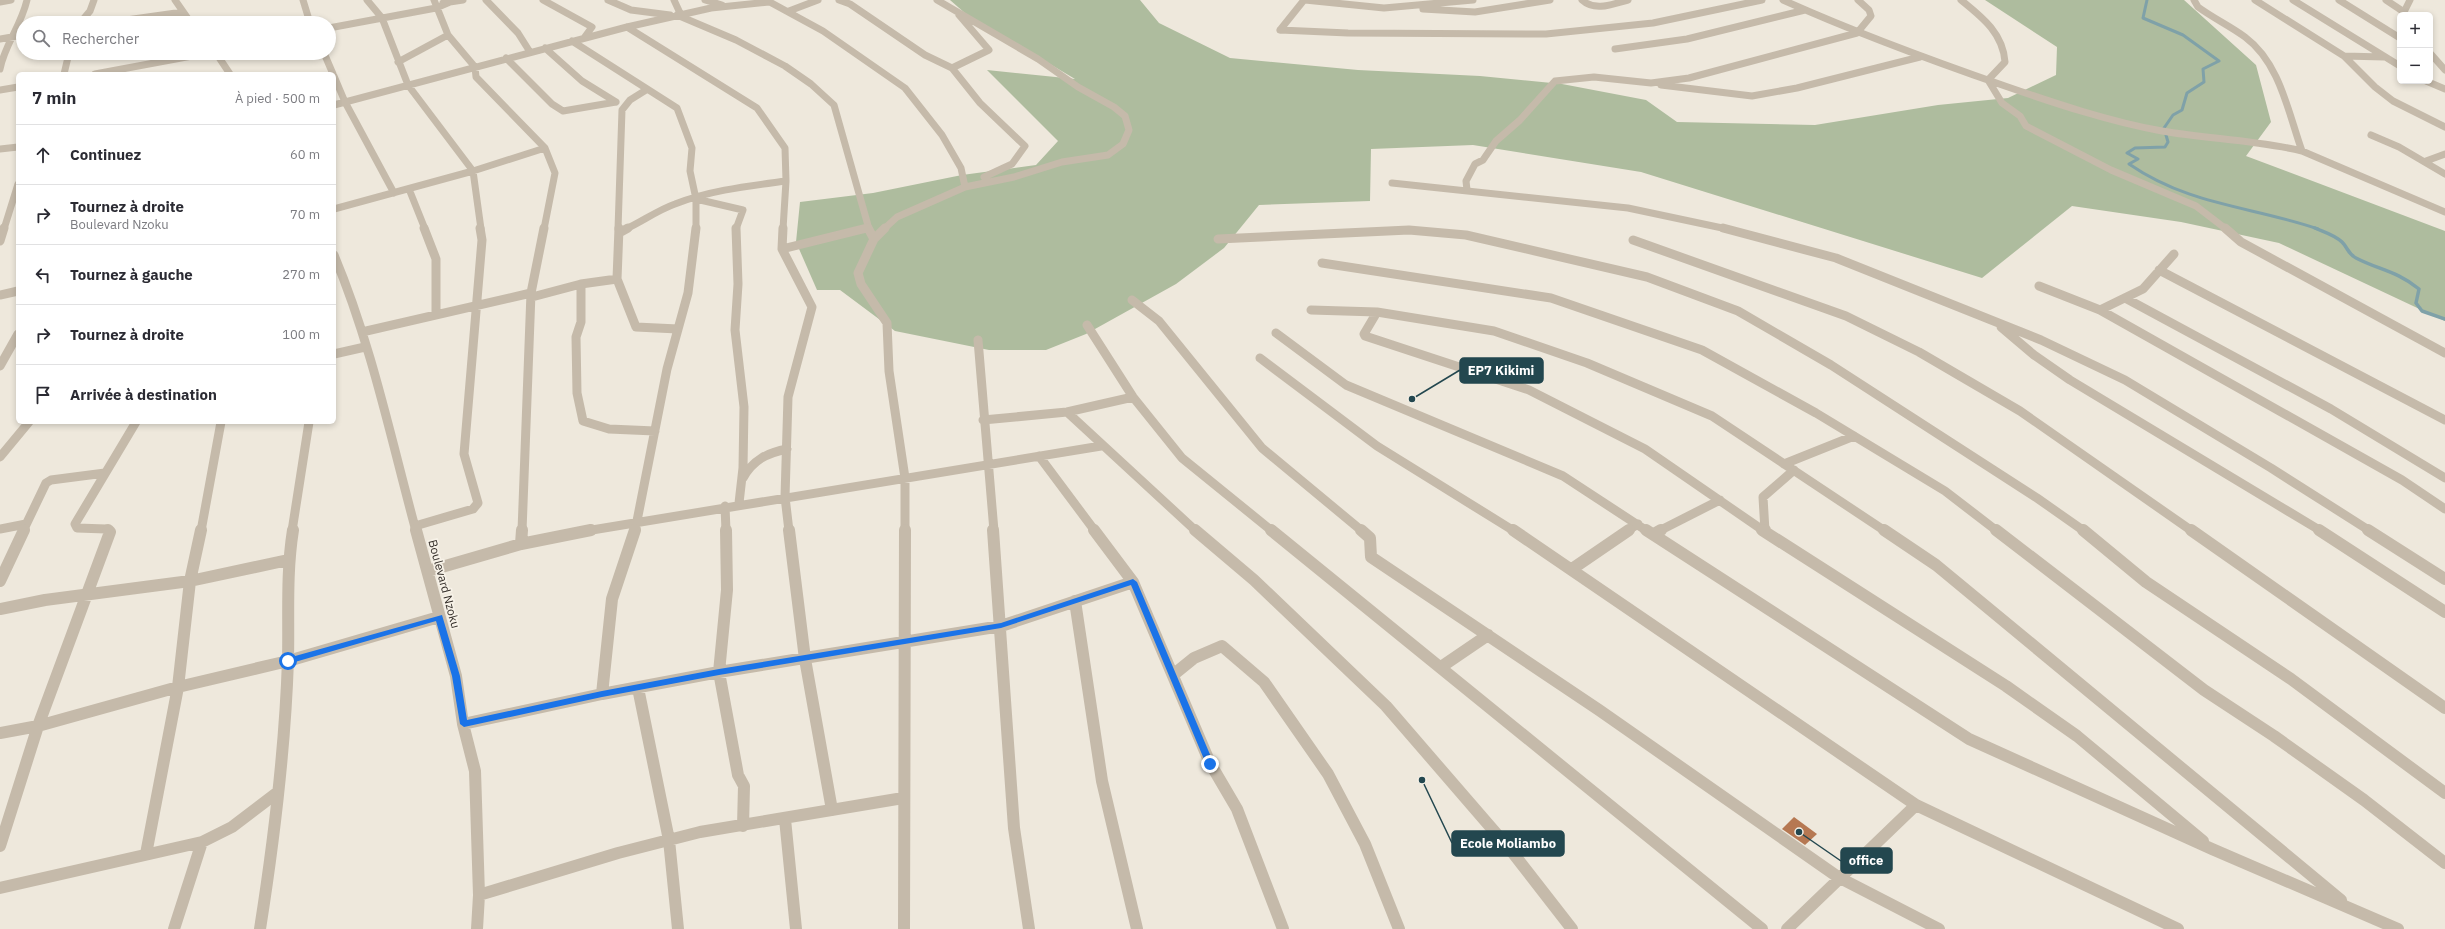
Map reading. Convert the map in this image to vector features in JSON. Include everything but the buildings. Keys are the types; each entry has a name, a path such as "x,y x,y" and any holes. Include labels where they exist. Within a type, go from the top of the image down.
{"street":[{"path":"0,2 11,0"},
{"path":"22,16 27,0"},
{"path":"86,16 90,11 94,0"},
{"path":"175,0 185,16"},
{"path":"303,0 308,16"},
{"path":"367,0 382,18 408,85 473,171 482,240 464,454 478,502 473,509 415,526"},
{"path":"336,27 382,18 435,4 463,0"},
{"path":"486,0 518,33 530,52"},
{"path":"543,0 592,27 584,38"},
{"path":"608,0 631,10 669,15 680,14 736,40 785,66 811,84 834,105 847,146 868,228 874,239"},
{"path":"674,0 680,14"},
{"path":"704,0 724,6"},
{"path":"789,11 818,0"},
{"path":"839,0 850,4 925,55 952,68 980,103 1025,146 1009,167 897,217 874,239 862,260 858,273 867,295 888,323 889,372 905,478 903,798 904,929"},
{"path":"937,0 1033,56 1078,87 1114,107 1125,116 1129,130 1123,144 1108,156 1062,162 1014,177 965,186"},
{"path":"1473,0 1367,8 1305,0 1280,30 1355,33 1546,34 1653,23 1762,0"},
{"path":"1411,5 1426,9 1468,12 1550,0"},
{"path":"1582,0 1584,4 1596,7 1628,0"},
{"path":"1783,0 1857,33 1920,57 2048,101 2161,131 2281,146 2302,151 2445,212"},
{"path":"1651,83 1689,78 1857,33 1870,16 1869,10 1858,0"},
{"path":"1961,0 1992,27 2006,53 2005,62 1988,80"},
{"path":"2194,0 2198,6 2211,17 2246,37 2265,56 2273,70 2302,151"},
{"path":"2255,0 2344,56 2383,94 2445,127"},
{"path":"2293,0 2397,64"},
{"path":"2339,0 2397,36"},
{"path":"2386,0 2402,12"},
{"path":"2406,12 2410,0"},
{"path":"336,104 475,66 680,14 724,6 768,1 789,11 905,88 942,135 961,168 965,186"},
{"path":"435,4 448,35 475,66 476,78 545,148 555,173 532,295 521,544"},
{"path":"1615,49 1677,42 1746,27 1805,10"},
{"path":"154,16 182,12"},
{"path":"952,68 989,50 957,13"},
{"path":"627,27 757,108 785,148 786,181 782,249 812,306 788,397 785,497 805,659 832,810"},
{"path":"0,69 10,37 16,30"},
{"path":"398,62 448,35"},
{"path":"0,39 16,36"},
{"path":"572,41 646,90 677,108 692,148 690,172 697,216 688,293 667,369 638,521 612,599 602,694"},
{"path":"544,48 557,57 582,81 616,102 622,110"},
{"path":"2344,56 2386,57"},
{"path":"1467,190 1466,181 1474,166 1483,160 1496,141 1520,120 1555,81 1594,77 1651,83 1713,93 1752,96 1797,88 1920,57"},
{"path":"2433,57 2445,70"},
{"path":"506,58 534,88 563,111 616,102"},
{"path":"64,72 67,60"},
{"path":"106,72 170,60"},
{"path":"221,60 229,72"},
{"path":"327,60 333,72"},
{"path":"336,80 345,102 394,193"},
{"path":"1988,80 2002,103 2020,116 2026,126 2111,170 2196,206 2209,214 2241,242 2445,353"},
{"path":"2433,84 2445,89"},
{"path":"0,90 16,87"},
{"path":"646,90 630,100 622,110 617,279 636,327 678,329"},
{"path":"2371,135 2426,161 2431,167 2445,174"},
{"path":"0,149 16,147"},
{"path":"336,208 473,171 545,148"},
{"path":"2426,161 2445,154"},
{"path":"619,233 670,206 695,198 722,190 786,181"},
{"path":"1392,183 1628,208 1695,221 1836,258 2041,340 2125,380 2271,468 2445,579"},
{"path":"410,189 436,259 436,313"},
{"path":"0,241 16,190"},
{"path":"695,198 743,210 736,228 738,284 735,330 744,407 742,481 739,504"},
{"path":"782,249 868,228"},
{"path":"1218,239 1409,230 1466,235 1646,277 1738,311 1838,369 2037,498 2079,527 2146,582 2291,679 2445,793"},
{"path":"1633,240 1846,316 1920,352 2020,411 2445,708"},
{"path":"2100,310 2127,299 2148,285 2166,259 2174,254"},
{"name":"Boulevard Nzoku","path":"336,260 348,288 362,332 456,676 464,724 475,771 479,895 478,929"},
{"path":"1322,263 1551,298 1702,350 1854,436 1945,491 2204,690 2274,736 2364,800 2445,863"},
{"path":"2159,270 2445,420"},
{"path":"362,332 436,313 581,284 617,279"},
{"path":"581,284 581,322 576,337 578,393 583,421 599,429 624,432 655,431"},
{"path":"2040,286 2100,310 2402,480 2445,509"},
{"path":"0,294 16,291"},
{"path":"2127,299 2331,409 2445,478"},
{"path":"1132,300 1159,321 1262,448 1370,538 1371,557 1488,635 1838,877 1939,929"},
{"path":"1311,310 1377,312 1494,331 1588,363 1712,416 1936,565 2350,907"},
{"path":"1377,312 1364,334 1365,336 1530,390 1645,449 1765,532 2006,686 2077,736 2212,849"},
{"path":"1999,324 2020,346 2078,384 2335,541 2445,612"},
{"path":"1087,325 1133,397 1182,458 1762,929"},
{"path":"1276,332 1346,385 1563,476 1969,739 2212,849 2350,907 2398,929"},
{"path":"0,366 16,338"},
{"path":"978,340 983,420 1001,626 1014,828 1029,929"},
{"path":"336,354 365,347"},
{"path":"1260,358 1377,446 1527,539 1916,805 2178,929"},
{"path":"983,420 1067,412 1133,397"},
{"path":"1067,412 1101,446 1170,509 1254,580 1386,706 1513,853 1572,929"},
{"path":"0,457 27,424"},
{"path":"0,846 38,726 110,532 106,529 77,528 75,524 135,424"},
{"path":"146,854 178,687 190,581 206,506 221,424"},
{"path":"260,929 274,838 288,661 288,560 309,424"},
{"path":"1765,532 1763,497 1789,467 1854,436"},
{"path":"428,571 521,544 638,521 1101,446"},
{"path":"742,481 747,470 760,457 768,453 787,449"},
{"path":"1039,456 1133,582 1210,764 1237,809 1283,929"},
{"path":"0,581 26,524 48,481 105,473"},
{"path":"1654,534 1720,500"},
{"path":"725,506 727,590 719,672 738,775 744,786 742,813 743,826"},
{"path":"0,529 26,524"},
{"path":"1572,569 1638,524"},
{"path":"0,609 86,595 190,581 288,560"},
{"path":"464,724 602,694 719,672 1001,626 1133,582"},
{"path":"1075,601 1102,781 1137,929"},
{"path":"0,733 38,726 178,687 288,661 439,617"},
{"path":"1441,667 1488,635"},
{"path":"1173,675 1194,658 1218,646 1244,664 1264,682 1328,774 1365,844 1399,929"},
{"path":"638,688 669,840 678,929"},
{"path":"0,888 202,842 227,830 278,792"},
{"path":"479,895 700,832 785,819 903,798"},
{"path":"1786,929 1838,877 1916,805"},
{"path":"785,819 796,929"},
{"path":"174,929 202,842"}],"green space":[{"path":"950,0 1140,0 1159,23 1230,58 1358,70 1480,76 1562,84 1646,100 1677,122 1815,125 1938,105 2008,98 2056,75 2057,47 1985,0 2184,0 2256,65 2271,122 2246,156 2445,231 2445,321 2279,243 2181,222 2072,206 1982,278 1641,172 1473,145 1371,149 1370,201 1259,205 1224,248 1176,284 1086,334 1046,350 989,350 895,331 840,290 817,290 796,242 800,202 873,193 962,175 1036,165 1058,141 987,70 1075,79 966,14"}],"waterway":[{"path":"2147,0 2143,18 2183,35 2219,61 2203,69 2204,82 2187,93 2182,110 2173,115 2164,128 2168,142 2165,147 2135,148 2127,153 2138,159 2129,164 2152,178 2175,189 2198,197 2315,228"},
{"path":"2315,228 2336,237 2344,244 2351,255 2356,258 2395,274 2411,283 2419,289 2416,303 2422,311 2445,319"}],"place":[{"name":"EP7 Kikimi","path":"1412,399"},
{"name":"Ecole Moliambo","path":"1422,780"},
{"name":"office","path":"1799,832"}],"route":[{"path":"288,661 439,617 456,676 464,724 602,694 719,672 1001,626 1133,582 1210,764"}]}
